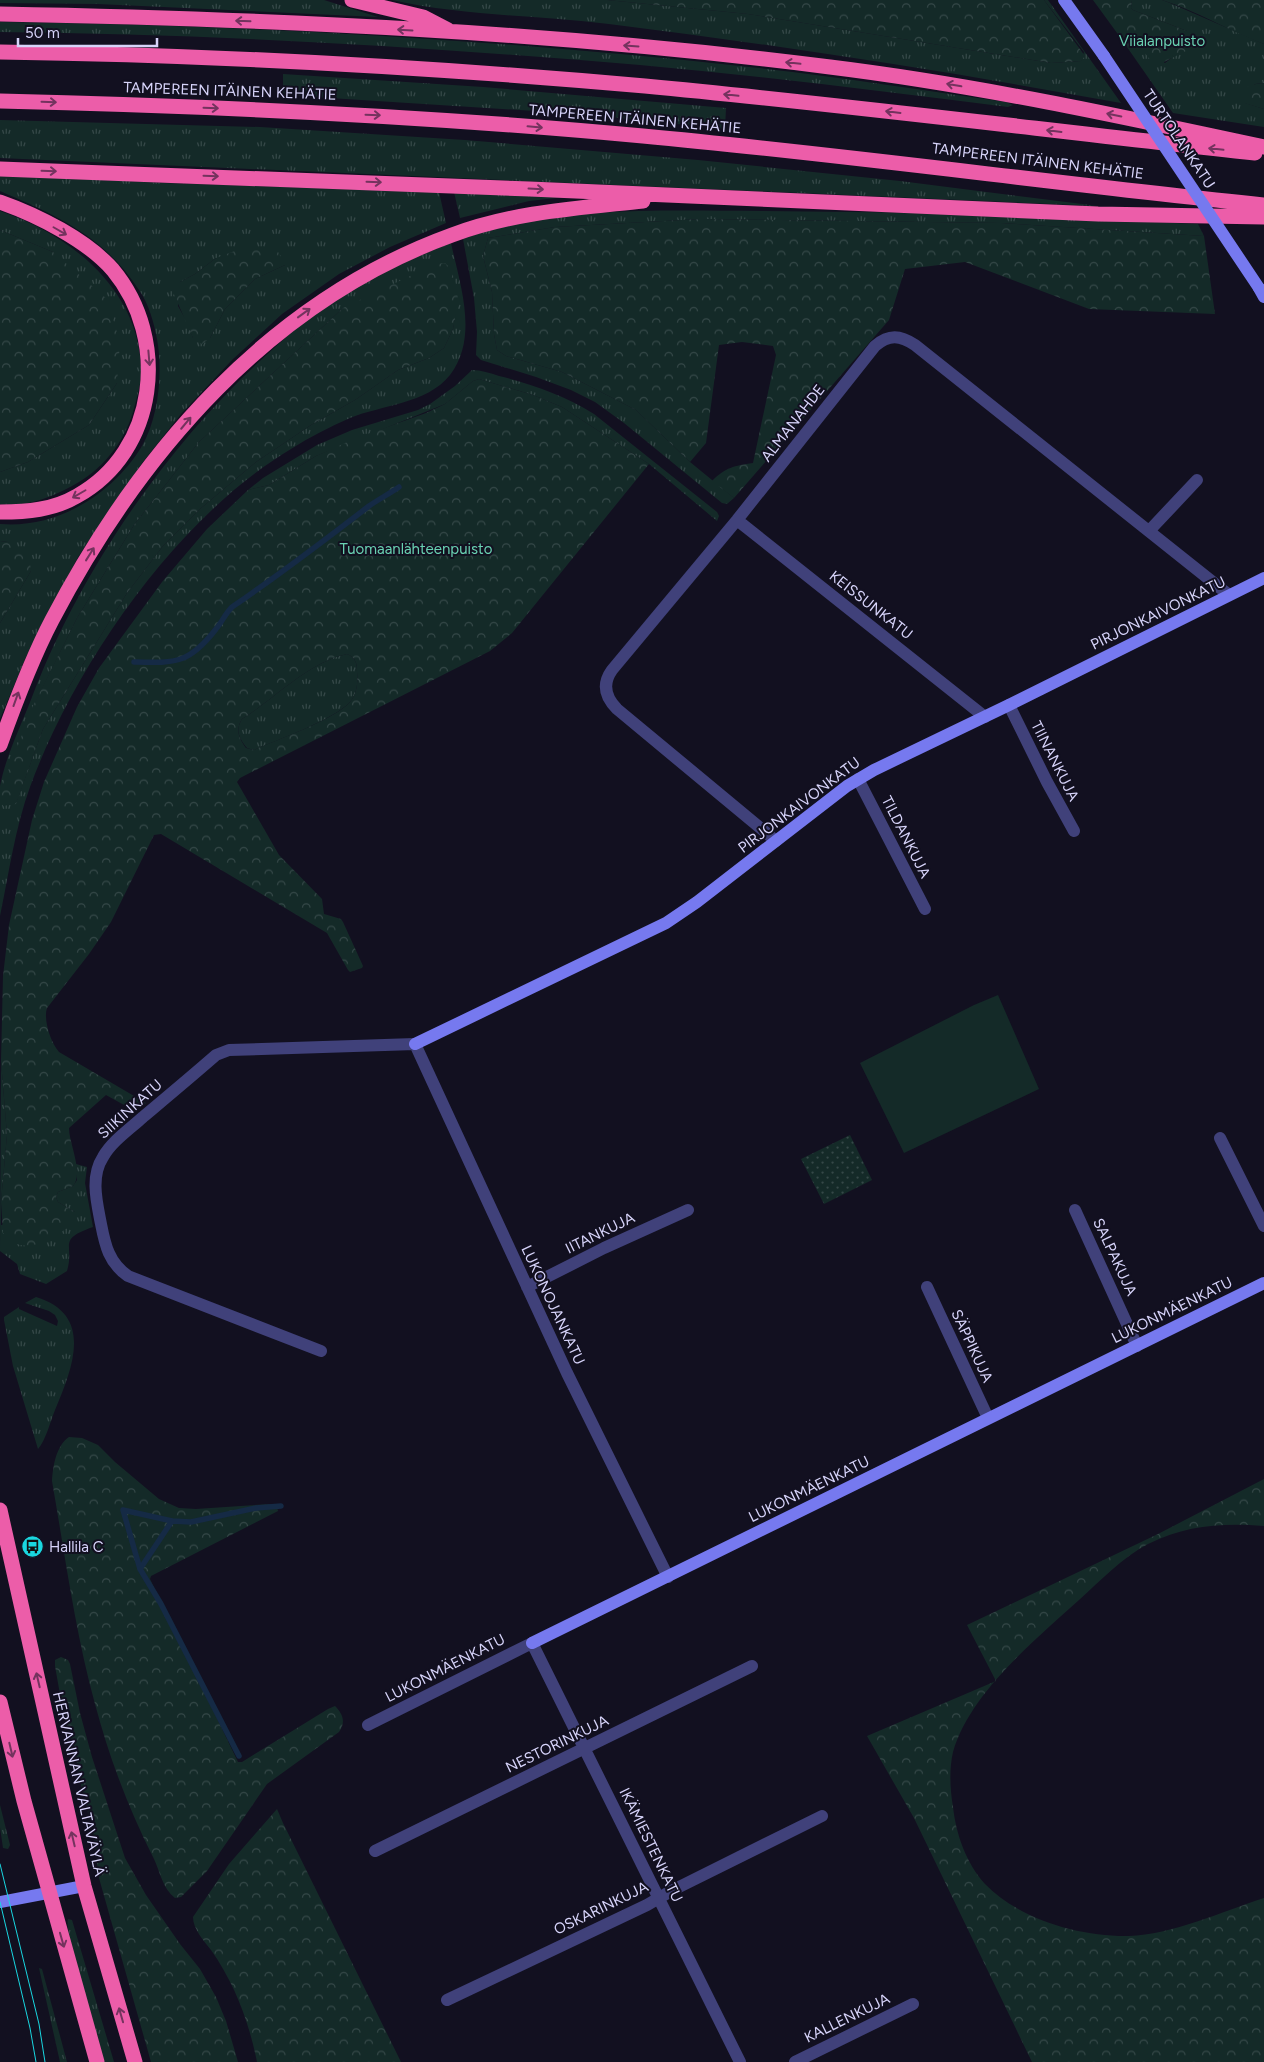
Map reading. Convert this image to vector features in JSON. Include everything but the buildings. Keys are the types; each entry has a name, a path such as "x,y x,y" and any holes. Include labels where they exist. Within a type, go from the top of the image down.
{"highway":[{"path":"352,0 423,17 454,32"},
{"path":"0,14 173,18 454,32 658,48 830,67 1057,103 1264,147"},
{"name":"TAMPEREEN ITÄINEN KEHÄTIE","path":"0,52 122,54 387,66 635,86 844,106 1264,154"},
{"name":"TAMPEREEN ITÄINEN KEHÄTIE","path":"0,101 387,115 642,136 1264,205"},
{"path":"0,169 1098,214 1264,217"},
{"path":"0,745 19,692 51,621 87,558 126,498 206,399 246,359 286,326 364,274 406,253 454,234 537,213 695,196"},
{"path":"0,202 43,221 66,234 93,252 112,270 128,292 139,314 147,340 150,365 147,395 139,424 128,448 111,469 94,485 76,497 48,508 23,512 0,512"},
{"name":"HERVANNAN VALTAVÄYLÄ","path":"0,1510 84,1886 135,2062"},
{"path":"0,1702 24,1801 97,2062"}],"street":[{"name":"TURTOLANKATU","path":"1064,0 1104,56 1261,293"},
{"name":"ALMANAHDE","path":"776,842 617,709 610,702 606,690 607,677 737,520 875,346 889,337 897,336 915,345 1230,595"},
{"path":"1149,531 1197,480"},
{"name":"KEISSUNKATU","path":"737,520 985,717"},
{"name":"PIRJONKAIVONKATU","path":"415,1044 666,923 858,779 1264,578"},
{"name":"TIINANKUJA","path":"1009,705 1047,782 1074,831"},
{"name":"TILDANKUJA","path":"858,779 926,909"},
{"name":"LUKONOJANKATU","path":"415,1044 567,1373 668,1577"},
{"name":"SIIKINKATU","path":"320,1351 128,1276 118,1269 108,1254 97,1204 95,1193 98,1168 102,1157 120,1138 216,1055 229,1050 415,1044"},
{"path":"1220,1138 1264,1226"},
{"name":"IITANKUJA","path":"527,1287 604,1248 688,1210"},
{"name":"SALPAKUJA","path":"1075,1210 1137,1346"},
{"name":"LUKONMÄENKATU","path":"368,1725 1264,1283"},
{"name":"SÄPPIKUJA","path":"927,1287 988,1418"},
{"name":"IKÄMIESTENKATU","path":"532,1643 740,2062"},
{"name":"NESTORINKUJA","path":"375,1851 752,1666"},
{"name":"OSKARINKUJA","path":"447,2000 660,1898 822,1816"},
{"path":"0,1902 84,1886"},
{"name":"KALLENKUJA","path":"795,2062 913,2004"}],"green space":[{"path":"0,0 324,0 378,17 98,4 0,3"},
{"path":"392,0 607,0 748,14 1051,63 1081,61 1084,52 1044,0 1048,0 1121,103 801,50 582,21 446,9"},
{"path":"607,0 1044,0 1085,56 1081,61 1051,63 748,14"},
{"name":"Viialanpuisto","path":"1093,0 1132,0 1131,8 1133,10 1187,31 1195,41 1192,48 1158,65 1152,62 1133,38 1120,37"},
{"path":"1132,0 1162,0 1264,44 1264,83 1255,84 1240,98 1245,103 1264,109 1264,127 1173,113 1120,37 1133,38 1142,48 1165,63 1173,57 1187,31 1133,10 1131,8"},
{"name":"Viialanpuisto","path":"1162,0 1264,0 1264,44 1188,10"},
{"path":"0,22 281,30 562,49 749,67 1006,102 1013,105 1008,107 686,69 480,53 320,42 160,35 0,32"},
{"path":"283,74 483,87 726,108 725,129 582,114 283,95"},
{"path":"1264,83 1264,109 1244,103 1239,98 1245,88"},
{"path":"0,120 260,127 465,140 698,160 900,181 1098,206 0,158"},
{"path":"0,175 164,183 439,192 446,223 390,247 339,274 282,314 233,359 181,414 142,463 78,557 25,659 0,719 0,623 31,571 8,542 0,541 0,524 42,521 62,514 82,505 116,479 130,463 148,434 156,408 160,365 157,339 151,314 143,295 125,271 94,241 77,229 40,209 0,191","holes":["216,258 285,265 255,279 225,309 210,338 193,338 178,306 180,282 195,274"]},
{"path":"454,192 574,196 529,201 460,218"},
{"path":"0,211 26,221 51,234 95,268 113,289 127,313 137,339 141,367 139,390 129,423 124,435 102,464 83,480 55,494 28,503 10,505 0,504 0,472 28,462 89,425 117,383 53,252 0,230"},
{"path":"649,211 939,213 1198,224 1204,236 1001,223 700,219 555,227 488,238 483,256 492,292 494,334 497,350 506,356 562,372 636,410 690,462 734,498 727,504 722,503 624,423 595,402 571,390 536,377 481,360 476,355 477,332 474,298 463,239 535,220 573,215"},
{"path":"700,219 1001,223 1204,236 1215,314 1089,309 965,262 905,269 889,320 734,498 712,481 731,468 753,463 776,355 773,346 742,342 719,345 706,443 690,462 636,410 562,372 506,356 497,350 494,334 492,292 483,256 488,238 555,227"},
{"path":"0,230 53,252 107,299 120,342 117,383 89,425 28,462 0,472"},
{"path":"451,243 465,310 464,344 459,360 450,375 429,392 416,398 350,418 320,432 291,449 249,478 208,513 170,553 135,597 102,644 49,740 20,818 0,916 0,786 6,763 51,651 74,605 128,516 158,473 191,433 225,395 290,334 312,315 335,300 384,273","holes":["457,303 453,329 444,348 429,358 398,370 355,400 311,425 256,462 200,509 163,546 127,593 43,729 16,803 33,707 77,618 134,525 199,442 343,308"]},
{"path":"276,248 285,265 255,279 225,309 210,338 202,344 193,338 173,292 180,282 195,274 216,258 240,249"},
{"path":"445,263 451,269 457,288 458,303 453,329 444,348 429,358 398,370 355,400 311,425 256,462 200,509 163,546 127,593 43,729 16,804 3,806 0,792 33,706 77,618 134,525 199,442 343,308 435,264"},
{"path":"472,370 486,372 536,387 560,396 594,414 717,512 719,516 717,521 649,464 562,407 533,395 479,379 473,381 445,404 316,456 269,485 248,490 263,478 317,445 352,430 418,410 430,404 455,386"},
{"name":"Tuomaanlähteenpuisto","path":"479,379 533,395 562,407 649,464 512,633 490,651 240,778 237,782 279,855 322,899 324,914 341,919 363,966 362,968 350,972 348,970 327,933 161,834 154,835 111,922 47,1008 46,1013 48,1031 59,1052 146,1103 135,1111 106,1095 69,1128 77,1166 76,1180 73,1186 58,1192 56,1197 58,1202 75,1212 76,1219 65,1230 51,1239 28,1246 15,1243 3,1233 1,1202 7,1135 1,1061 3,976 9,925 32,820 44,782 77,707 99,668 162,582 207,529 248,490 269,485 316,456 354,439 426,413 445,404 473,381","holes":["347,654 356,663 357,680 356,692 350,702 332,716 305,729 254,750 246,748 241,741 238,730 242,719 318,665"]},
{"path":"0,541 8,542 29,554 31,571 0,623"},
{"path":"347,654 354,659 357,669 356,688 350,702 331,716 305,729 254,750 247,748 238,730 242,719 305,673 318,665"},
{"path":"998,995 1039,1089 904,1153 860,1063 974,1005"},
{"path":"1,1061 7,1135 1,1202 1,1225 75,1212 58,1202 56,1197 58,1192 73,1186 77,1180 76,1164 87,1167 85,1183 93,1227 74,1236 69,1244 67,1271 46,1284 20,1274 17,1264 0,1251"},
{"path":"850,1135 872,1180 824,1204 801,1159"},
{"path":"36,1297 54,1305 66,1316 72,1330 74,1345 68,1378 46,1436 38,1449 13,1366 4,1320 4,1317 19,1307 19,1309 57,1326 58,1321 55,1315 25,1303"},
{"path":"69,1437 82,1438 98,1445 159,1499 179,1508 196,1509 270,1504 277,1507 278,1511 151,1576 150,1579 238,1762 242,1762 335,1706 343,1718 339,1732 267,1784 207,1871 181,1897 175,1898 165,1885 120,1783 88,1676 71,1593 52,1481 54,1463 58,1451"},
{"path":"1264,1479 1264,1526 1219,1525 1191,1529 1148,1544 1129,1556 1104,1577 1024,1650 996,1680 967,1625 1158,1534"},
{"path":"61,1657 68,1660 70,1664 80,1713 92,1757 125,1858 146,1895 200,1969 216,1997 226,2021 238,2062 151,2062 99,1878 92,1829 64,1717 55,1666 55,1660"},
{"path":"995,1681 961,1730 953,1752 951,1765 950,1779 954,1817 967,1858 978,1876 999,1897 1033,1917 1072,1929 1110,1936 1145,1935 1180,1927 1264,1898 1264,2062 1032,2062 914,1818 867,1736"},
{"path":"0,1805 10,1845 8,1849 3,1848 0,1827"},
{"path":"277,1809 401,2062 257,2062 250,2032 234,1990 220,1963 202,1939 193,1921 193,1917 229,1864"},
{"path":"68,1919 72,1920 114,2062 104,2062 76,1964"},
{"path":"39,1968 42,1969 67,2062 60,2062"}],"waterway":[{"path":"134,662 171,661 189,655 206,641 232,607 369,506 399,487"},
{"path":"239,1756 161,1604 140,1569 123,1510 172,1521 191,1522 256,1508 281,1506"},
{"path":"140,1569 172,1521"}],"tram line":[{"path":"0,1864 39,2024 45,2062"},
{"path":"0,1902 30,2028 36,2062"}],"place":[{"name":"Hallila C","path":"33,1547"}]}
